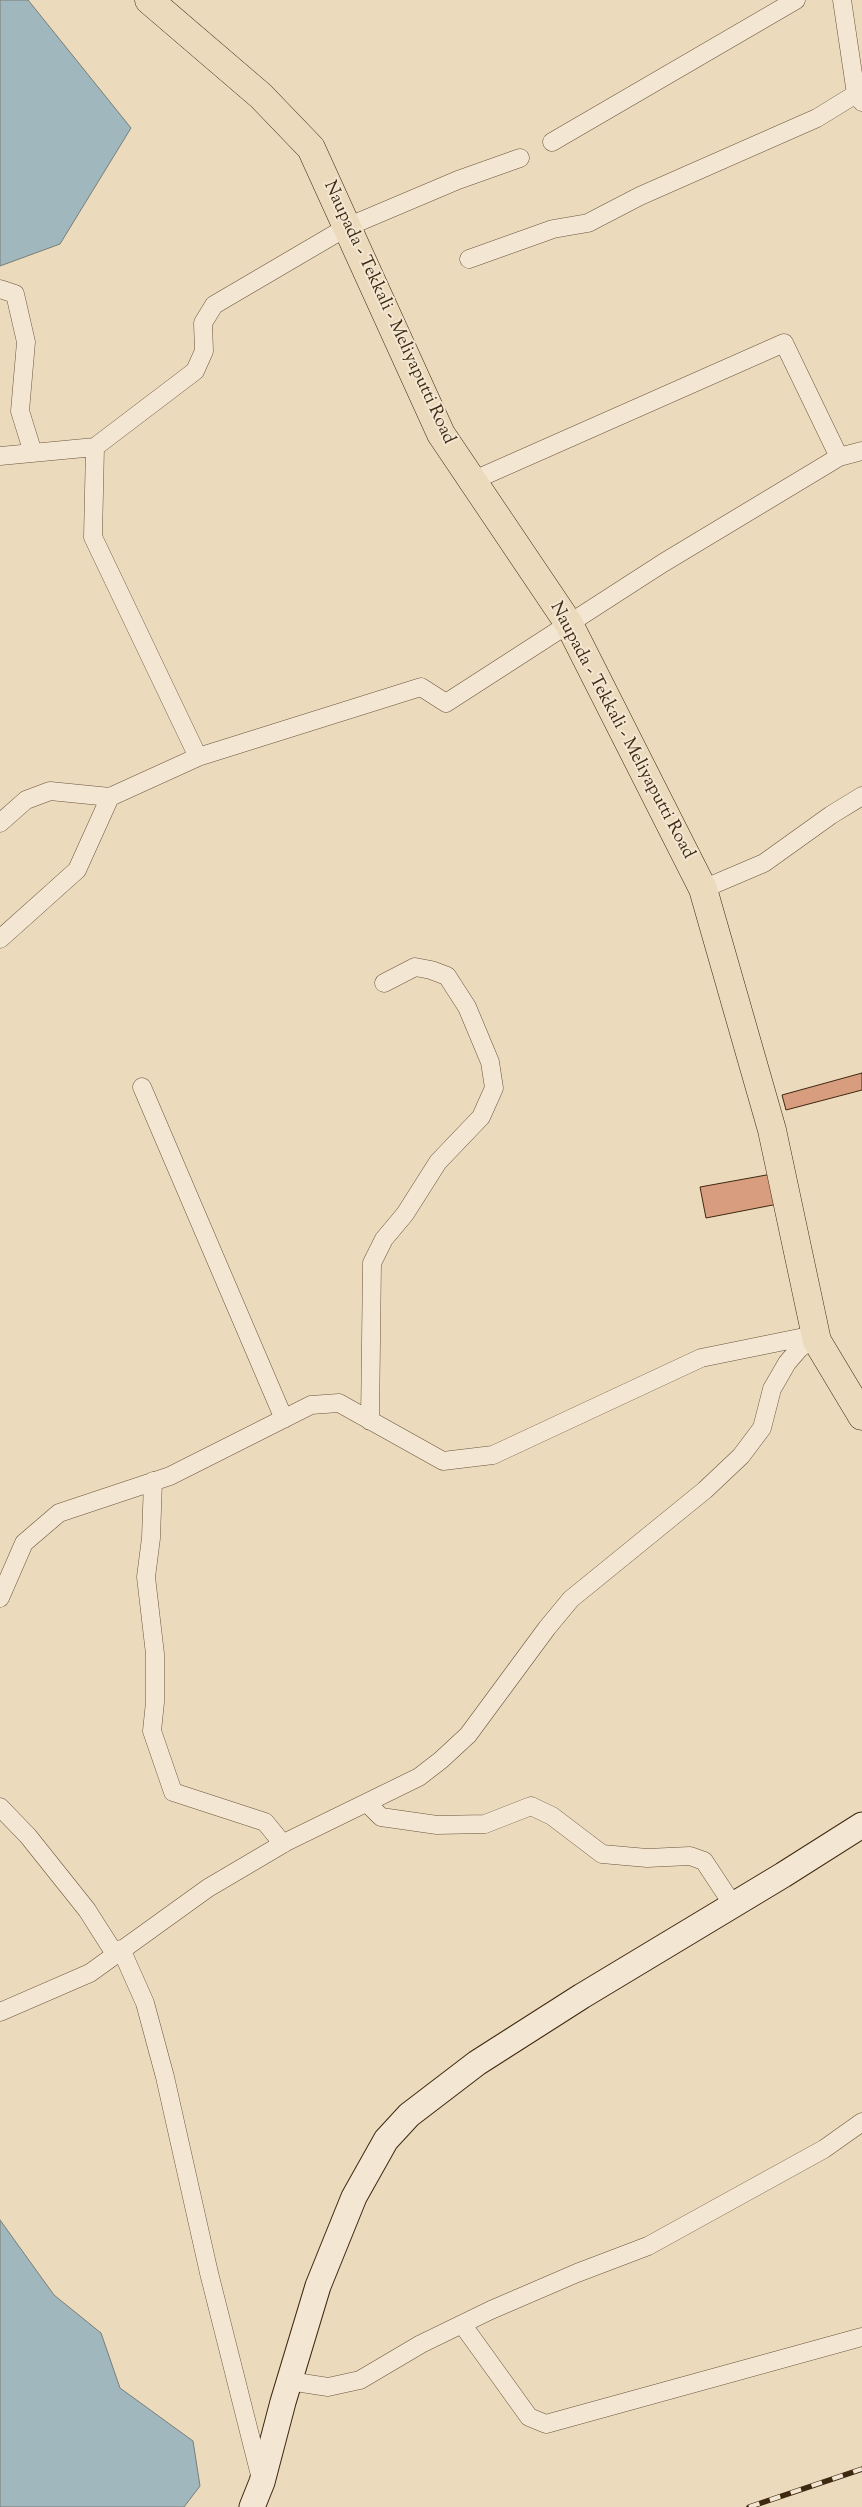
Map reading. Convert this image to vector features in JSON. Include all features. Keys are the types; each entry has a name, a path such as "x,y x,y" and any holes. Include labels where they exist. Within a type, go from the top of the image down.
{"main road":[{"name":"Naupada - Tekkali - Meliyaputti Road","path":"149,0 261,96 311,148 440,434 569,624 703,889 772,1130 817,1341 862,1416"},
{"path":"252,2507 262,2482 289,2380 318,2286 354,2198 386,2140 409,2115 449,2083 485,2058 582,1996 862,1825"}],"street":[{"path":"552,142 796,0"},
{"path":"469,259 553,229 588,223 640,196 859,98 842,0"},
{"path":"0,456 95,447 195,370 204,351 203,323 214,305 347,228 458,180 520,158"},
{"path":"0,289 15,294 26,342 20,411 33,453"},
{"path":"472,481 784,343 839,457"},
{"path":"95,447 93,537 198,758"},
{"path":"0,823 26,800 50,792 110,797 198,758 421,687 446,703 663,563 839,457 862,451"},
{"path":"703,889 764,863 831,815 862,796"},
{"path":"0,939 77,870 110,797"},
{"path":"370,1421 372,1264 384,1239 405,1214 438,1162 481,1117 494,1088 490,1062 467,1007 447,976 432,970 415,967 384,983"},
{"path":"142,1087 284,1418"},
{"path":"0,1598 24,1543 59,1513 170,1476 311,1405 339,1403 443,1461 493,1455 701,1358 816,1335"},
{"path":"0,2012 90,1973 208,1888 283,1844 418,1777 441,1760 468,1735 547,1628 571,1599 705,1490 741,1456 762,1428 772,1389 787,1363 799,1349 816,1335"},
{"path":"154,1481 151,1538 146,1577 156,1654 156,1702 152,1731 173,1792 265,1822 283,1844"},
{"path":"367,1803 382,1817 437,1826 485,1824 531,1806 552,1816 602,1854 669,1859 690,1856 704,1861 733,1905"},
{"path":"0,1807 28,1836 118,1951 145,2002 165,2077 209,2273 262,2482"},
{"path":"289,2380 328,2387 360,2380 422,2344 462,2324 577,2273 648,2246 824,2149 862,2122"},
{"path":"462,2324 528,2417 546,2424 862,2337"}],"water":[{"path":"0,0 28,0 131,128 60,244 0,266"},
{"path":"0,2220 54,2295 101,2333 120,2388 193,2441 200,2486 184,2507 0,2507"}],"building":[{"path":"862,1073 862,1090 786,1110 782,1095"},
{"path":"772,1174 778,1204 706,1218 700,1187"}],"railway":[{"path":"749,2507 862,2469"}]}
